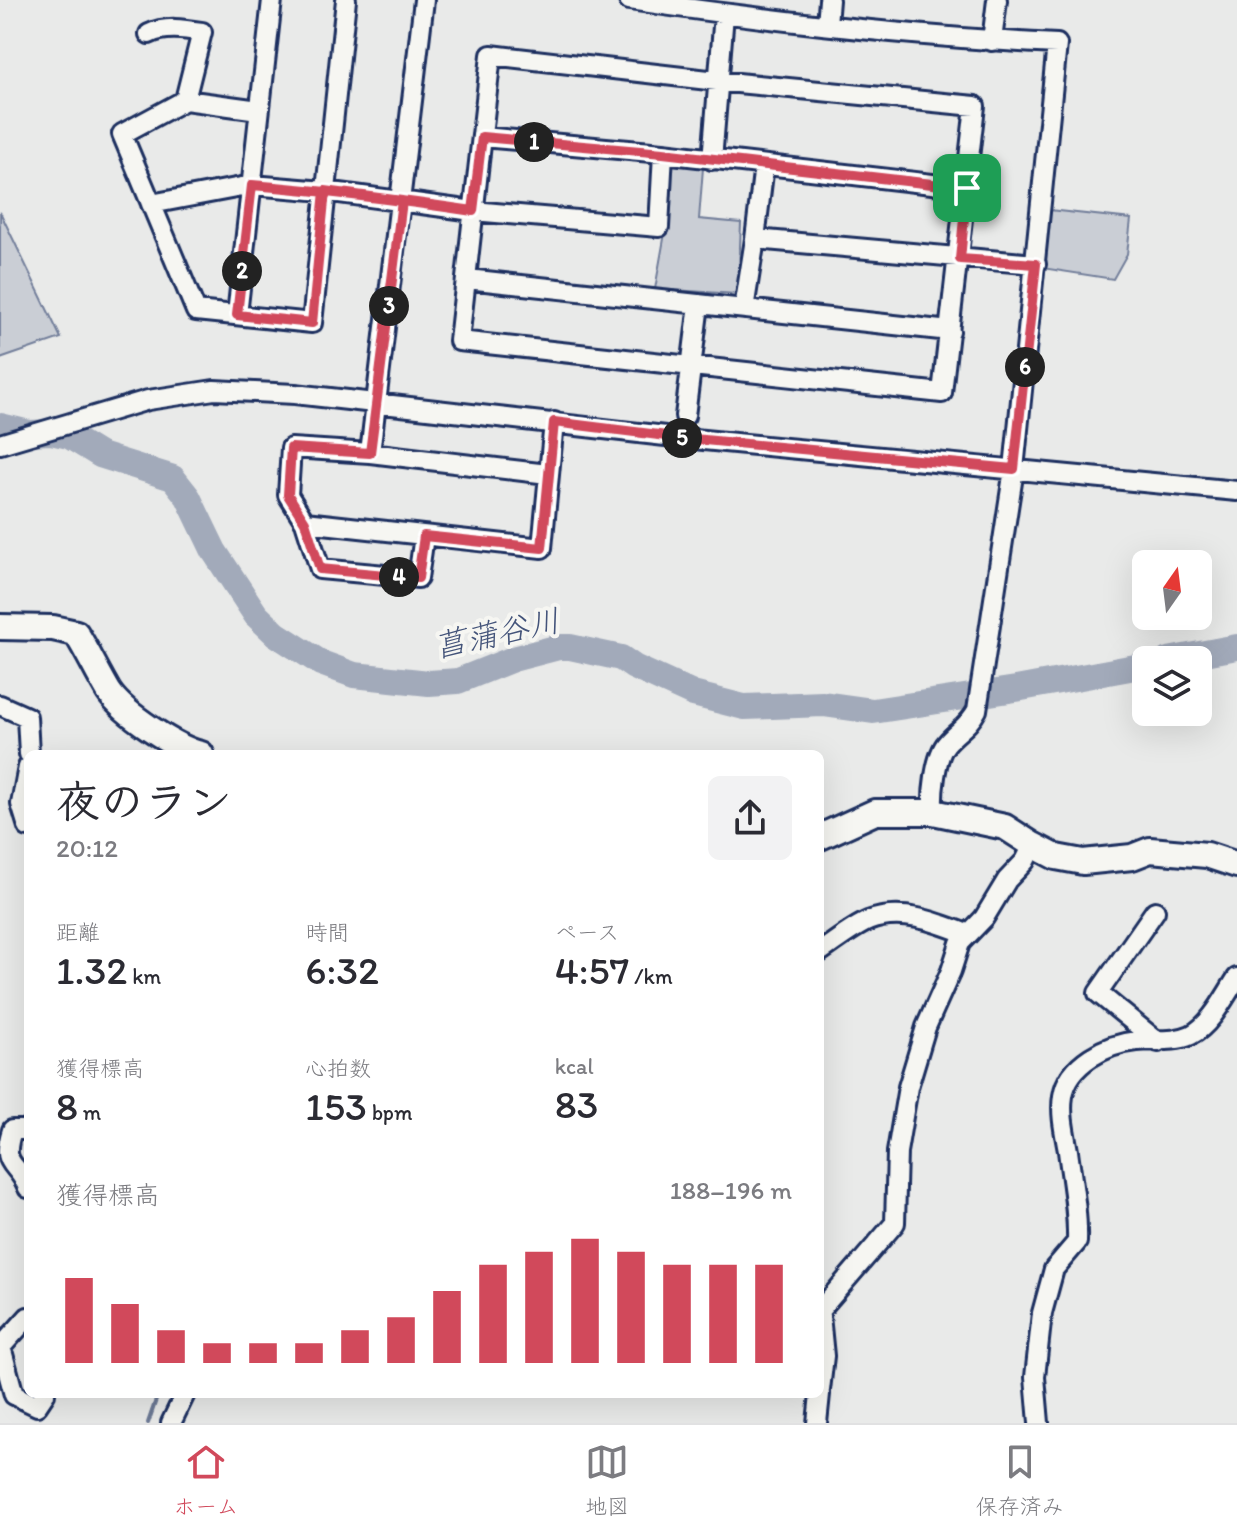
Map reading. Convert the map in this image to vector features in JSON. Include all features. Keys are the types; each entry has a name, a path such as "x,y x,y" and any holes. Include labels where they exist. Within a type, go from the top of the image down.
{"main road":[{"path":"0,627 53,628 76,633 110,694 145,724 185,750"},
{"path":"824,835 875,812 933,812 1005,827 1056,857 1083,862 1132,857 1150,850 1207,855 1237,865"}],"street":[{"path":"237,315 272,0"},
{"path":"259,110 185,100 122,134 196,311 312,323 346,0"},
{"path":"370,453 424,0"},
{"path":"629,0 724,14 992,41 1057,44 1014,469 988,644 977,710 970,723 946,744 937,762 933,812"},
{"path":"827,24 829,0"},
{"path":"992,41 997,0"},
{"path":"712,160 724,14"},
{"path":"149,34 159,29 202,32 185,100"},
{"path":"491,55 717,81 975,106 960,259 942,393 459,341 491,55"},
{"path":"482,137 663,153 967,188"},
{"path":"151,204 252,185 325,191 473,211 659,227 663,153"},
{"path":"744,309 764,165"},
{"path":"755,239 1036,264"},
{"path":"467,279 950,331"},
{"path":"685,416 699,304"},
{"path":"0,444 148,400 214,390 295,394 683,438 1237,491"},
{"path":"305,522 542,548 554,422"},
{"path":"424,536 418,578 320,569 305,522 288,495 291,448 370,453 548,474"},
{"path":"0,705 27,717 29,750"},
{"path":"24,793 21,804 24,814"},
{"path":"824,1305 895,1223 897,1152 908,1087 926,1027 960,943 984,918 1033,845"},
{"path":"1155,911 1098,993 1158,1042"},
{"path":"824,949 868,921 895,915 929,920 967,934"},
{"path":"1039,1423 1035,1377 1042,1313 1054,1269 1077,1242 1078,1215 1064,1124 1063,1094 1077,1068 1114,1045 1158,1042 1194,1034 1211,1016 1237,978"},
{"path":"24,1130 12,1130 6,1148 12,1167 24,1178"},
{"path":"24,1321 1,1344 14,1395 37,1406 42,1398"},
{"path":"171,1423 183,1398"},
{"path":"817,1423 819,1398"}],"shaded area":[{"path":"670,164 703,168 699,219 741,223 738,294 655,289 667,222"},
{"path":"1049,210 1131,219 1127,254 1113,279 1042,268"},
{"path":"0,212 61,338 0,359"}],"waterway":[{"name":"菖蒲谷川","path":"0,426 29,433 51,432 69,436 100,455 173,478 188,497 214,551 256,615 276,634 321,663 354,675 429,683 458,681 513,659 570,647 621,658 693,694 744,707 823,704 873,711 1132,668"},
{"name":"菖蒲谷川","path":"1212,652 1237,647"},
{"path":"148,1423 157,1398"}],"route":[{"path":"967,188 663,153 482,137 473,211 402,201 325,191 252,185 237,315 312,323 325,191 402,201 370,453 291,448 288,495 305,522 320,569 418,578 424,536 542,548 554,422 683,438 773,444 1014,469 1036,264 960,259 967,188"}]}
